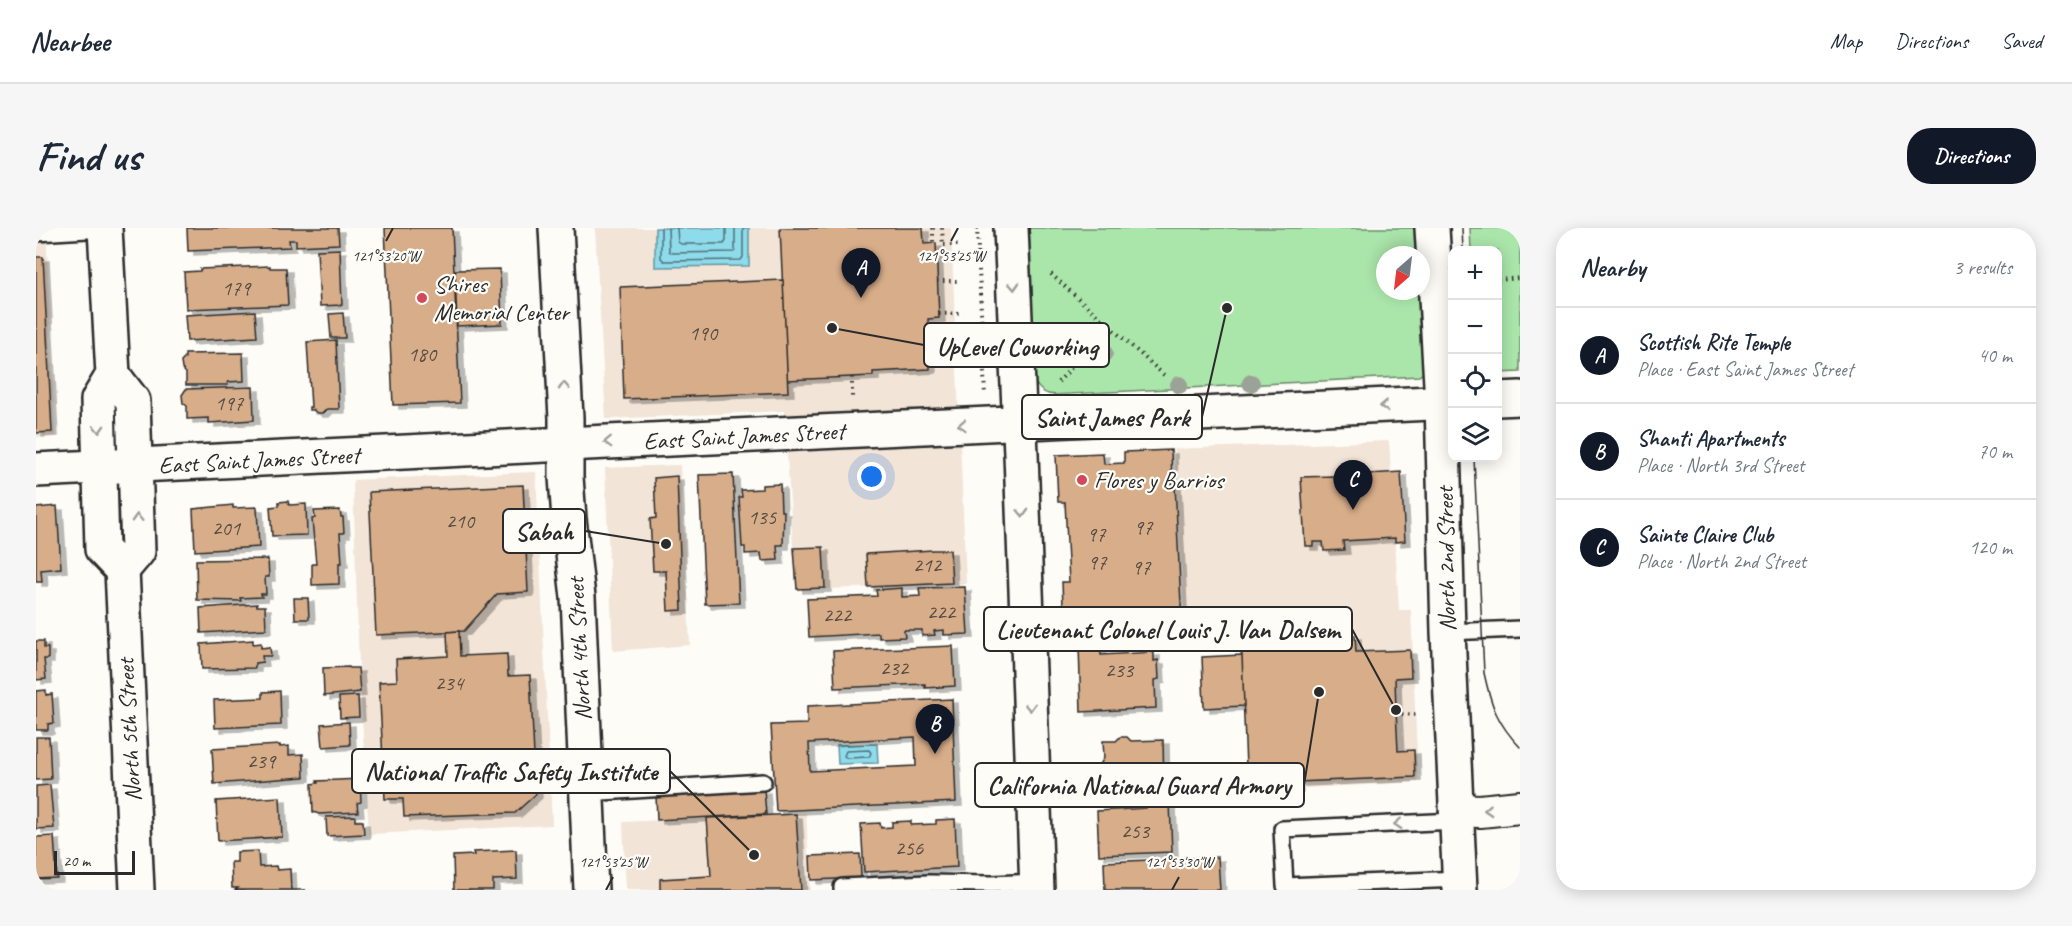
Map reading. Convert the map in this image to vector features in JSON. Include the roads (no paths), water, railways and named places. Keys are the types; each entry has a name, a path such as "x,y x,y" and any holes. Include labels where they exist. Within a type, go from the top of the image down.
{"main road":[{"name":"North 4th Street","path":"556,228 569,519 578,597 591,890"},
{"path":"1011,228 1036,886"},
{"name":"North 2nd Street","path":"1432,228 1447,402 1448,632 1460,884"},
{"path":"105,229 113,375 98,400 102,549 122,570 138,551 136,466 133,401 113,375"},
{"path":"1502,399 1520,398"},
{"name":"East Saint James Street","path":"36,470 1447,402"},
{"name":"North 5th Street","path":"122,570 136,890"}],"street":[{"path":"1456,816 1520,807"}],"lane":[{"path":"36,233 105,229"},
{"path":"1448,632 1520,629"},
{"path":"586,793 763,782"},
{"path":"1456,816 1282,829 1285,886 1460,884"},
{"path":"843,890 842,887 928,883 1036,886"}],"water":[{"path":"655,228 749,228 749,266 655,267"},
{"path":"877,744 878,763 838,764 837,745"}],"tram line":[{"path":"1462,228 1463,246"},
{"path":"1474,462 1484,673 1496,713 1520,747"}],"place":[{"name":"Shires Memorial Center","path":"422,298"},
{"name":"Scottish Rite Temple","path":"861,298"},
{"name":"Saint James Park","path":"1227,308"},
{"name":"UpLevel Coworking","path":"832,328"},
{"name":"Flores y Barrios","path":"1082,480"},
{"name":"Sainte Claire Club","path":"1353,510"},
{"name":"Sabah","path":"666,544"},
{"name":"California National Guard Armory","path":"1319,692"},
{"name":"Lieutenant Colonel Louis J. Van Dalsem","path":"1396,710"},
{"name":"Shanti Apartments","path":"935,754"},
{"name":"National Traffic Safety Institute","path":"754,855"}]}
